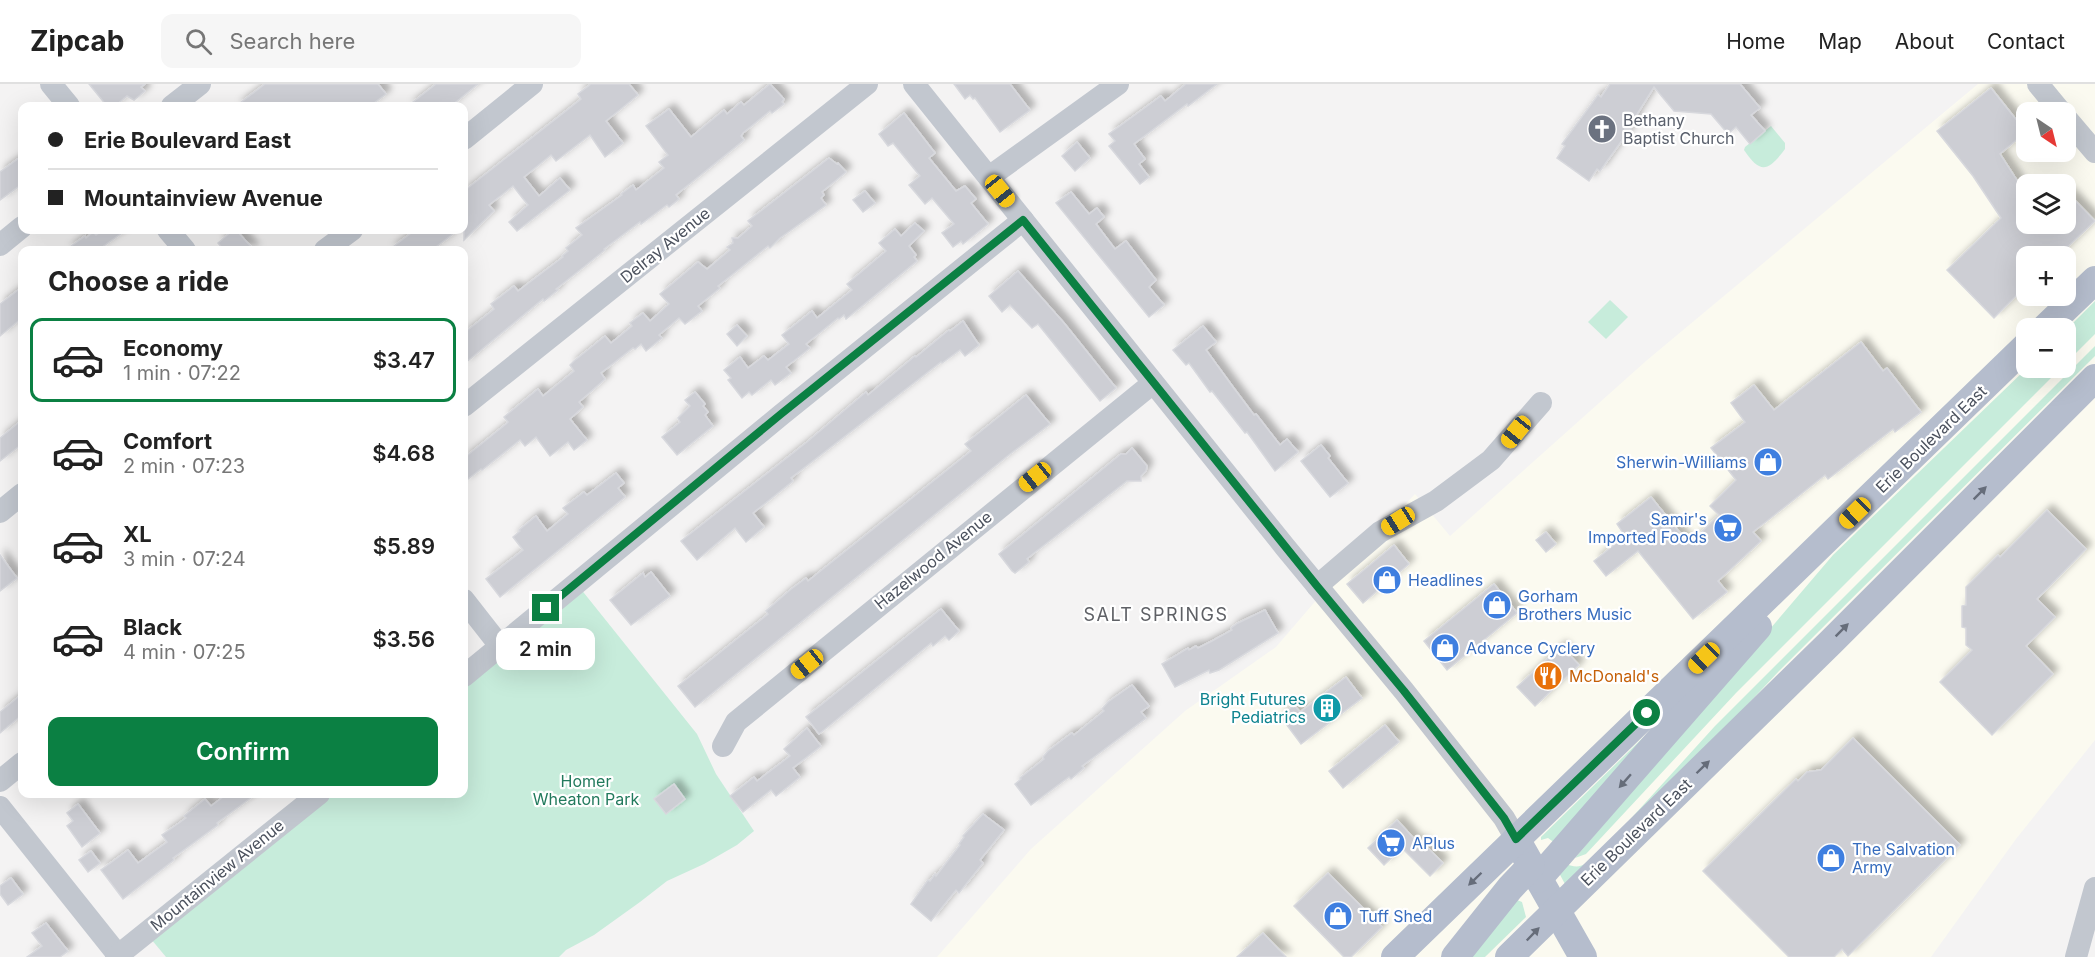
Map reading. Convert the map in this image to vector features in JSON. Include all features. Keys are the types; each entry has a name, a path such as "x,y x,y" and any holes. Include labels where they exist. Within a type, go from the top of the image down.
{"main road":[{"path":"2055,318 2095,280"},
{"name":"Erie Boulevard East","path":"1395,957 2016,356"},
{"name":"Erie Boulevard East","path":"1509,957 1823,650 2095,378"},
{"path":"1455,957 1510,888 1535,872 1738,653 1839,528"},
{"path":"1516,839 1583,957"}],"street":[{"path":"51,84 66,102"},
{"path":"177,102 200,84"},
{"path":"468,136 532,84"},
{"name":"Delray Avenue","path":"468,403 867,84"},
{"path":"914,84 1460,761 1504,818 1516,839"},
{"path":"989,177 1118,84"},
{"path":"2038,84 2053,102"},
{"path":"2076,130 2095,152"},
{"path":"468,673 781,414 1023,220"},
{"path":"0,245 18,230"},
{"path":"171,234 182,246"},
{"path":"330,246 347,234"},
{"name":"Hazelwood Avenue","path":"723,746 736,722 1153,382"},
{"path":"1317,586 1380,532 1436,501 1491,460 1541,403"},
{"path":"0,512 18,497"},
{"path":"468,605 500,646"},
{"path":"0,781 18,766"},
{"name":"Mountainview Avenue","path":"117,956 314,798"},
{"path":"0,807 117,956"},
{"path":"2076,957 2095,888"}],"shaded area":[{"path":"1978,84 2095,84 2095,740 2016,839 1931,957 937,957 1031,849 1185,711 1276,647 1337,576 1415,494 1450,536 1646,361"}],"green space":[{"path":"1771,126 1785,143 1785,149 1774,162 1764,167 1755,163 1744,150"},
{"path":"1610,300 1628,317 1606,339 1588,322"},
{"path":"2095,301 2095,334 2076,353 2076,320"},
{"path":"2095,346 2095,356 2076,375 2076,365"},
{"path":"2017,378 2051,378 1736,693 1586,854 1575,858 1833,555"},
{"path":"2063,378 2073,378 1779,671 1707,748 1599,854 1715,726"},
{"name":"Homer Wheaton Park","path":"576,583 697,734 716,774 754,831 737,845 704,864 667,881 594,935 566,950 559,957 166,957 146,933 314,798 468,798 468,673"},
{"path":"1703,679 1559,846 1548,838 1541,840 1541,837"},
{"path":"1595,858 1566,886 1558,871 1562,863 1580,866"},
{"path":"1517,900 1522,902 1526,917 1485,957 1470,957"}],"building":[{"path":"89,84 145,84 141,87 145,91 134,100 127,96 120,102 104,102"},
{"path":"265,84 378,84 386,94 375,102 241,102"},
{"path":"436,84 478,84 456,102 413,102"},
{"path":"591,84 629,84 638,95 606,121 623,143 605,157 590,135 556,161 551,155 524,177 539,196 560,178 570,190 517,231 509,222 528,205 513,186 489,205 494,211 464,240 464,234 468,234 468,188 581,99 578,94"},
{"path":"770,84 784,99 782,102 784,104 772,113 770,111 743,133 741,136 744,140 676,195 679,199 641,224 640,222 604,249 556,289 558,290 544,301 543,299 468,361 468,330 494,309 491,304 514,286 518,291 563,257 568,251 566,248 582,235 576,228 633,185 636,190 664,168 659,162 668,155 646,126 669,109 691,137 724,110 727,114 741,102 744,105"},
{"path":"954,84 1010,84 1030,110 1000,132 975,98 973,99 970,95 965,99"},
{"path":"1186,84 1217,84 1134,144 1145,159 1139,164 1149,177 1140,184 1109,146 1115,141 1109,134 1161,96 1165,101"},
{"path":"1610,84 1740,84 1760,108 1751,115 1765,131 1750,144 1736,127 1728,134 1711,114 1674,111 1654,87 1634,119 1636,121 1600,171 1597,169 1589,181 1557,158 1565,146 1562,144 1598,95 1601,97"},
{"path":"1991,88 2016,119 2016,140 2000,154 2016,179 2016,234 2076,234 2076,201 2095,221 2069,246 2016,246 2016,296 1994,318 1947,270 2001,218 1973,176 1937,131"},
{"path":"904,113 935,153 929,158 956,191 965,186 976,199 971,203 988,224 963,244 961,241 953,247 942,233 954,224 932,198 925,204 909,185 920,176 893,143 888,146 879,134"},
{"path":"1077,142 1090,158 1075,171 1062,156"},
{"path":"829,158 838,163 846,172 822,192 824,195 821,198 826,205 780,238 770,248 768,246 718,286 720,288 698,306 702,311 685,324 679,318 659,335 662,338 646,351 641,344 601,373 605,379 579,402 583,407 570,419 587,440 574,450 568,442 550,456 536,437 525,446 520,440 468,479 468,455 508,422 504,417 538,389 543,396 574,371 570,365 574,361 605,336 611,343 632,326 630,323 643,313 650,321 669,304 660,294 698,262 707,269 730,250 727,247 733,243 732,238 738,238 752,226 748,221"},
{"path":"18,159 18,187 0,200 0,172"},
{"path":"865,191 875,203 863,212 853,200"},
{"path":"1071,192 1089,214 1097,208 1104,217 1096,224 1115,249 1126,241 1156,280 1149,287 1164,305 1149,317 1056,203"},
{"path":"915,223 924,231 909,246 916,255 914,257 917,261 846,319 844,315 838,318 806,344 810,348 786,367 791,373 775,385 771,380 752,395 749,392 742,398 728,380 731,378 724,370 740,357 748,368 764,356 768,360 789,344 782,335 812,311 817,318 852,290 847,284 886,251 879,243 895,229 901,236"},
{"path":"91,234 120,234 104,246 71,246 85,236 86,238"},
{"path":"228,234 240,234 250,246 221,246 218,243"},
{"path":"410,234 453,234 437,246 394,246"},
{"path":"1018,271 1064,323 1116,388 1100,401 1038,324 1032,328 1010,305 1002,312 989,296"},
{"path":"18,290 18,321 0,336 0,304"},
{"path":"963,321 979,345 965,356 960,350 941,362 791,478 793,481 753,513 764,527 746,542 735,528 697,560 681,541 807,442 866,392 868,395 915,356"},
{"path":"737,325 747,336 737,346 727,334"},
{"path":"1203,326 1216,342 1206,350 1254,415 1256,414 1280,445 1287,439 1298,452 1275,471 1247,432 1245,433 1212,391 1210,392 1189,363 1186,365 1173,350"},
{"path":"1861,342 1883,371 1887,368 1921,412 1895,432 1893,429 1828,479 1825,475 1753,532 1761,541 1718,581 1727,592 1693,619 1638,551 1606,576 1594,561 1625,536 1617,524 1651,497 1689,544 1719,515 1710,506 1736,480 1711,448 1745,422 1731,403 1754,385 1774,410"},
{"path":"695,392 705,404 703,406 708,412 705,415 713,426 677,455 662,437 680,422 678,418 690,406 685,400"},
{"path":"1026,395 1050,424 695,707 678,686 768,614 766,611 790,590 806,578 808,581 971,451 965,444"},
{"path":"18,423 18,447 0,461 0,438"},
{"path":"1321,445 1330,456 1328,458 1348,483 1330,497 1301,461"},
{"path":"1132,448 1147,466 1141,476 1141,481 1127,481 1034,553 1027,559 1029,562 1015,573 1012,571 999,554 1121,454 1126,454"},
{"path":"616,473 624,483 618,488 625,497 500,597 486,579 523,550 513,537 519,530 536,516 547,531 568,514 563,508 584,492 587,495"},
{"path":"2047,510 2086,549 2037,599 2055,617 2026,646 2053,674 1992,735 1940,682 1972,650 1966,645 1966,628 1962,627 1962,606 1966,605 1966,587"},
{"path":"1546,532 1556,544 1546,552 1536,540"},
{"path":"1394,545 1409,564 1363,603 1347,584"},
{"path":"0,555 17,578 0,591"},
{"path":"651,572 670,596 631,625 610,600 643,573 645,577"},
{"path":"1494,584 1517,613 1447,670 1424,641"},
{"path":"941,609 959,631 949,640 945,636 933,646 931,643 819,734 806,717"},
{"path":"1265,610 1278,633 1219,670 1210,673 1209,670 1175,687 1162,664 1188,648 1189,650 1196,646 1198,648 1212,641 1232,630 1231,628 1238,623"},
{"name":"McDonald's","path":"1561,646 1579,665 1535,706 1517,687"},
{"name":"Bright Futures Pediatrics","path":"1346,677 1362,698 1301,744 1280,716 1294,705 1300,712"},
{"path":"1132,685 1149,706 1141,712 1146,718 1082,766 1084,768 1071,779 1069,777 1031,805 1015,784 1020,778 1044,759 1048,751 1072,733 1074,735 1104,711 1102,709 1108,702"},
{"path":"18,697 18,718 0,733 0,712"},
{"path":"1385,725 1399,742 1343,788 1329,771"},
{"path":"807,728 821,746 793,768 800,777 776,796 771,790 743,812 730,796 754,777 757,781 790,756 784,749"},
{"name":"The Salvation Army","path":"1853,738 1960,845 1848,956 1842,949 1834,957 1789,957 1703,871 1796,779 1798,781 1807,772 1821,770"},
{"path":"674,784 685,799 666,814 654,799"},
{"path":"222,798 251,798 123,899 101,870 128,850 138,863 167,842 162,835 186,818 184,816 205,799 211,806"},
{"path":"78,804 100,833 82,847 67,826 73,821 67,813"},
{"path":"983,814 1004,830 980,860 983,863 959,893 956,890 931,921 911,904 928,880 930,881 935,874 936,876 960,845 963,836"},
{"path":"1397,820 1419,844 1421,841 1443,863 1430,876 1402,848 1384,865 1368,848"},
{"path":"91,851 100,863 88,872 79,860"},
{"name":"Tuff Shed","path":"1328,873 1382,927 1351,957 1344,957 1294,906"},
{"path":"11,878 23,894 8,905 0,894 0,886"},
{"path":"46,923 68,951 60,957 27,957 42,946 32,933"},
{"path":"1263,933 1286,957 1237,957"}],"place":[{"name":"Bethany Baptist Church","path":"1602,129"},
{"name":"Sherwin-Williams","path":"1768,462"},
{"name":"Samir's Imported Foods","path":"1728,528"},
{"name":"Headlines","path":"1387,580"},
{"name":"Gorham Brothers Music","path":"1497,605"},
{"name":"Advance Cyclery","path":"1445,648"},
{"name":"McDonald's","path":"1548,676"},
{"name":"Bright Futures Pediatrics","path":"1327,708"},
{"name":"APlus","path":"1391,843"},
{"name":"The Salvation Army","path":"1831,858"},
{"name":"Tuff Shed","path":"1338,916"}],"district":[{"name":"SALT SPRINGS","path":"1156,614"}],"route":[{"path":"546,608 781,414 907,316 1023,220 1404,691 1504,818 1516,839 1647,713"}]}
